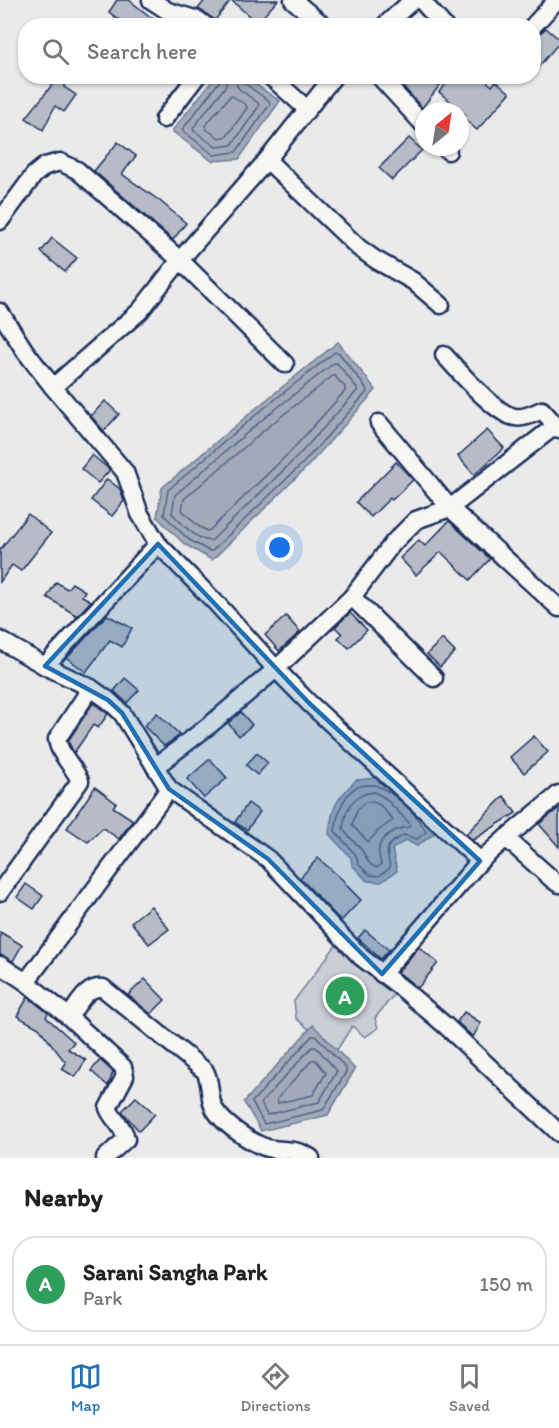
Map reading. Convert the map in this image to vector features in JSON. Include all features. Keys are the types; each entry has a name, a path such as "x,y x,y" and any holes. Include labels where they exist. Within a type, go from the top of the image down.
{"street":[{"path":"151,0 168,11 191,18"},
{"path":"293,0 314,18"},
{"path":"393,18 413,0"},
{"path":"421,0 437,18"},
{"path":"540,18 557,0"},
{"path":"164,119 191,84"},
{"path":"279,84 308,109"},
{"path":"53,387 140,311 328,84"},
{"path":"386,84 415,115"},
{"path":"267,160 359,248 413,281 441,305"},
{"path":"0,221 34,175 45,166 60,162 76,170 180,260 285,364"},
{"path":"0,312 25,351 53,387 125,472 140,514 158,544 309,703 480,861"},
{"path":"155,767 211,724 276,669 352,597 393,543 416,520 450,508 557,427 542,410 530,415 515,417 499,410 444,355"},
{"path":"379,423 450,508 559,608"},
{"path":"45,666 158,544"},
{"path":"352,597 434,678"},
{"path":"0,640 45,666 91,688 108,700 122,713 169,789 268,859 361,957 446,1026 559,1134"},
{"path":"0,892 80,781 76,769 58,746 57,739 91,688"},
{"path":"26,982 169,789"},
{"path":"382,974 480,861 559,794"},
{"path":"506,838 559,884"},
{"path":"0,965 26,982 69,1017 117,1060 124,1072 125,1076 108,1108 111,1117 125,1134 126,1139 105,1158"},
{"path":"69,1017 88,992 95,987 103,988 205,1071 209,1079 213,1108 219,1116 253,1143 269,1149 301,1151 311,1158"}],"highlighted area":[{"path":"158,544 309,703 480,861 382,974 268,859 169,789 122,713 108,700 45,666"}],"shaded area":[{"path":"339,941 396,992 375,1018 378,1028 365,1037 352,1026 337,1050 327,1045 296,1018 294,1001"}],"water":[{"path":"210,84 254,84 280,101 239,159 212,161 172,131"},
{"path":"338,342 376,390 307,467 212,560 184,544 157,517 162,488"},
{"path":"377,778 409,802 435,833 417,846 406,840 392,849 397,871 381,882 367,881 352,865 351,858 329,834 336,804 344,793 356,780"},
{"path":"313,1025 355,1069 328,1115 261,1131 244,1102"}],"building":[{"path":"117,0 129,0 152,18 117,18 109,12"},
{"path":"205,0 231,0 217,18 212,18 198,9"},
{"path":"231,0 278,0 262,18 251,18"},
{"path":"546,28 559,39 559,43 541,64 541,32"},
{"path":"53,84 66,84 64,87 76,95 64,112 55,106 43,130 26,118"},
{"path":"401,84 441,84 427,102 417,102"},
{"path":"446,84 490,84 492,86 500,84 510,93 477,130 469,123 469,102 451,102 439,92"},
{"path":"409,138 415,144 416,156 392,180 379,168"},
{"path":"118,142 136,156 122,174 186,223 173,240 94,171"},
{"path":"52,238 77,258 65,272 41,252"},
{"path":"105,401 119,414 104,431 91,416"},
{"path":"487,430 504,448 474,475 458,456"},
{"path":"92,455 110,470 98,483 81,469"},
{"path":"396,462 413,480 371,517 356,502"},
{"path":"107,479 120,489 124,501 112,516 91,500"},
{"path":"28,514 51,533 21,571 12,565 0,582 0,550"},
{"path":"449,521 490,559 470,580 441,552 416,575 400,558 419,540 425,546"},
{"path":"56,582 67,589 72,583 85,591 82,596 91,601 77,616 47,597"},
{"path":"350,613 367,630 349,648 338,638 342,634 335,627"},
{"path":"107,615 132,628 122,647 110,640 86,672 67,658"},
{"path":"286,616 300,632 279,651 265,635"},
{"path":"442,639 455,652 440,667 427,654"},
{"path":"125,678 139,690 127,703 114,691"},
{"path":"93,703 108,714 98,728 93,725 74,753 68,741"},
{"path":"241,712 252,725 239,736 228,723"},
{"path":"157,713 180,735 164,746 144,726"},
{"path":"534,736 548,752 524,773 510,757"},
{"path":"257,753 268,763 257,775 246,765"},
{"path":"210,759 227,778 204,798 187,779"},
{"path":"95,787 116,803 113,807 133,820 119,839 103,828 88,842 67,828"},
{"path":"504,796 516,813 473,840 466,834"},
{"path":"248,803 260,812 247,830 235,822"},
{"path":"559,808 559,847 539,824"},
{"path":"318,858 361,900 341,921 300,878"},
{"path":"26,884 43,896 34,909 17,897"},
{"path":"151,906 169,929 149,944 131,922"},
{"path":"365,930 389,950 381,959 358,938"},
{"path":"0,932 22,945 13,961 0,955"},
{"path":"419,947 438,963 418,988 398,972"},
{"path":"145,979 165,1000 151,1014 128,995"},
{"path":"28,997 48,1013 46,1017 74,1042 68,1049 86,1060 75,1077 62,1069 66,1063 39,1028 17,1016"},
{"path":"464,1012 481,1023 473,1037 457,1022"},
{"path":"100,1060 113,1072 108,1086 91,1071"},
{"path":"136,1097 155,1114 139,1131 122,1111"}],"place":[{"name":"Sarani Sangha Park","path":"345,996"}]}
